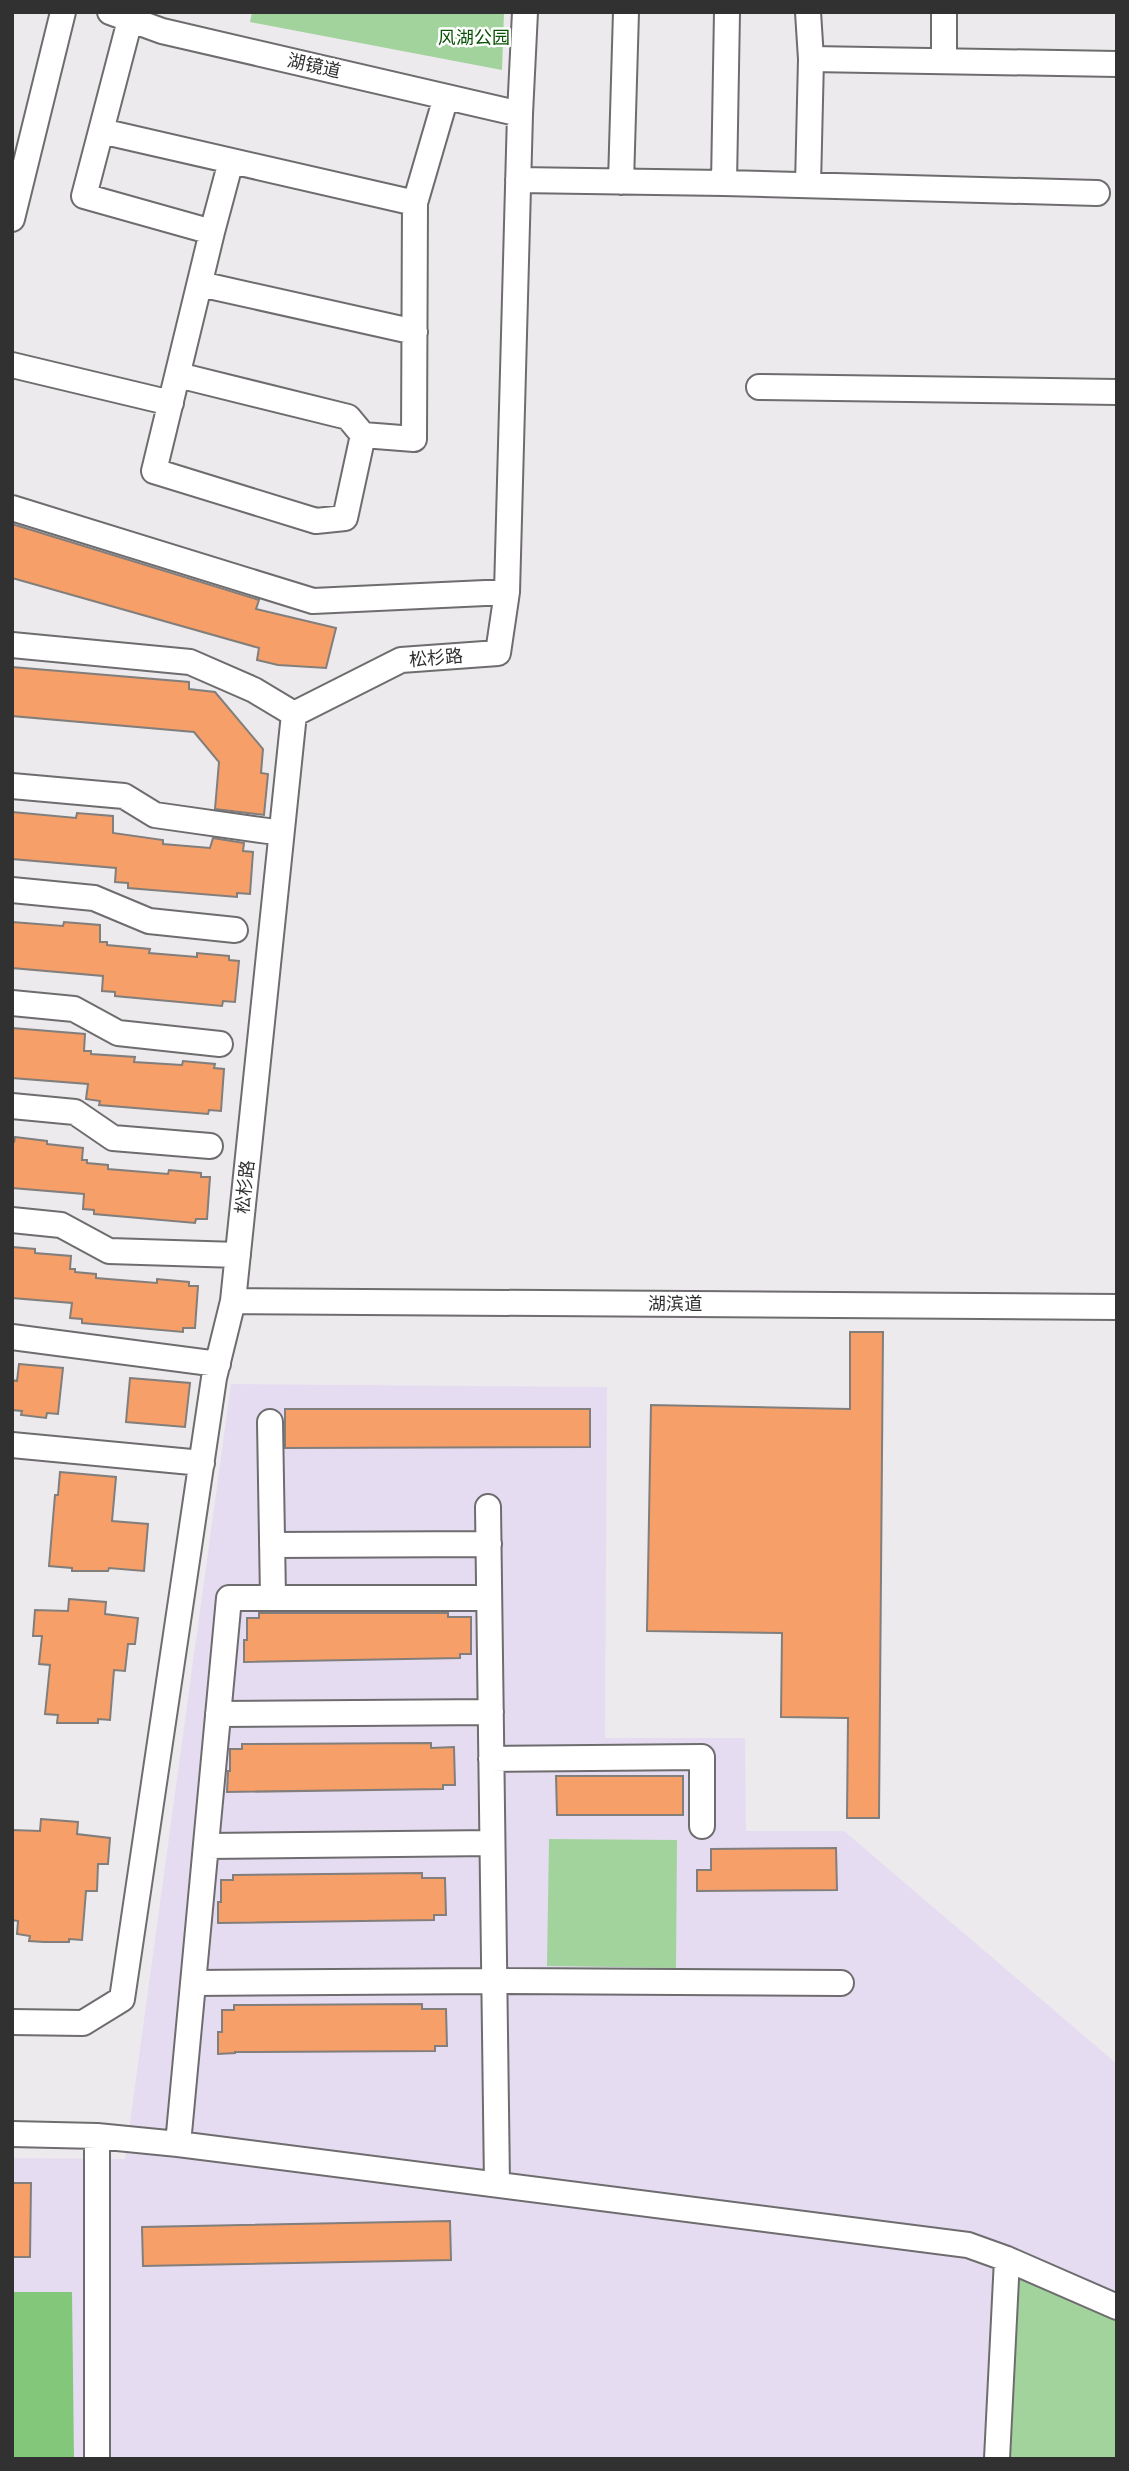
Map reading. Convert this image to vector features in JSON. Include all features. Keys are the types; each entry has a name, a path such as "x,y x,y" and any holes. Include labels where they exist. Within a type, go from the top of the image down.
{"street":[{"path":"12,219 63,12"},
{"name":"松杉路","path":"12,2022 82,2023 121,1999 202,1463 218,1364 233,1301 294,715 401,660 498,653 507,592 525,12"},
{"path":"621,181 626,12"},
{"path":"724,183 727,12"},
{"path":"808,12 811,59 808,186"},
{"path":"944,12 944,60"},
{"path":"120,16 101,131 84,196 212,232"},
{"name":"湖镜道","path":"120,16 166,22 446,97 520,114"},
{"path":"811,59 1117,64"},
{"path":"178,375 348,417 363,435 414,439 415,203 446,97"},
{"path":"101,131 415,203"},
{"path":"231,161 154,471 316,521 345,518 363,435"},
{"path":"518,180 1097,193"},
{"path":"200,284 415,332"},
{"path":"12,365 171,403"},
{"path":"760,387 1117,392"},
{"path":"12,508 313,601 507,592"},
{"path":"12,645 190,662 254,690 294,715"},
{"path":"12,786 124,796 155,815 268,831"},
{"path":"12,890 94,898 149,922 235,930"},
{"path":"12,1003 74,1009 118,1033 220,1044"},
{"path":"12,1106 75,1112 113,1138 210,1146"},
{"path":"12,1220 61,1225 109,1251 238,1255"},
{"name":"湖滨道","path":"233,1301 1117,1307"},
{"path":"12,1337 218,1364"},
{"path":"270,1422 273,1597"},
{"path":"12,1445 202,1463"},
{"path":"488,1507 497,2184"},
{"path":"272,1545 489,1544"},
{"path":"178,2144 229,1598 489,1598"},
{"path":"218,1714 491,1712"},
{"path":"491,1759 702,1757 702,1826"},
{"path":"206,1846 492,1843"},
{"path":"193,1983 841,1983"},
{"path":"12,2134 97,2136 178,2144 968,2245 1117,2307"},
{"path":"97,2136 97,2459"},
{"path":"997,2459 1007,2259"}],"shaded area":[{"path":"231,1384 607,1387 605,1738 745,1738 746,1831 844,1831 1117,2064 1117,2459 12,2459 12,2158 125,2159"}],"green space":[{"name":"风湖公园","path":"252,12 504,12 502,70 250,22"},
{"path":"549,1839 677,1840 676,1968 547,1966"},
{"path":"1015,2277 1117,2318 1117,2459 1004,2459"},
{"path":"12,2292 72,2292 74,2459 12,2459"}],"building":[{"path":"12,524 259,600 256,609 336,628 326,668 278,665 257,660 259,648 12,578"},
{"path":"12,667 189,682 189,689 215,692 263,749 261,773 268,774 264,815 215,809 219,762 194,732 12,716"},
{"path":"12,812 76,818 77,813 113,816 113,833 163,840 163,844 210,848 213,838 244,843 243,851 253,852 250,894 237,893 237,897 128,888 128,883 115,882 116,868 12,859"},
{"path":"12,922 63,926 64,922 100,925 100,942 107,942 107,945 150,949 149,953 197,957 197,953 229,956 229,960 239,961 235,1002 223,1001 222,1006 115,996 115,992 102,991 103,976 12,968"},
{"path":"12,1028 85,1034 84,1051 91,1051 91,1054 135,1057 134,1062 182,1065 183,1061 215,1064 214,1068 224,1069 221,1111 209,1110 208,1114 99,1105 100,1101 86,1099 88,1084 12,1078"},
{"path":"15,1137 83,1148 82,1160 108,1165 108,1169 168,1174 169,1170 201,1173 201,1177 210,1177 207,1219 196,1219 195,1223 94,1214 94,1210 83,1209 84,1194 12,1188 12,1142"},
{"path":"12,1247 35,1249 35,1253 71,1256 70,1269 96,1274 96,1278 157,1283 157,1279 189,1282 189,1286 198,1286 195,1328 183,1328 183,1332 82,1323 82,1319 70,1318 72,1303 12,1298"},
{"path":"850,1332 883,1332 879,1818 847,1818 848,1718 781,1717 782,1633 647,1631 651,1405 850,1409"},
{"path":"19,1364 63,1368 58,1414 47,1413 46,1418 21,1415 22,1411 12,1410 12,1380 17,1381"},
{"path":"130,1378 190,1383 185,1427 126,1422"},
{"path":"285,1409 590,1409 590,1447 285,1448"},
{"path":"60,1472 116,1477 112,1521 148,1524 144,1571 109,1568 108,1571 72,1571 72,1568 49,1566 55,1495 58,1495"},
{"path":"69,1599 106,1602 105,1614 138,1618 135,1644 128,1644 125,1671 114,1670 110,1720 98,1719 98,1723 57,1723 58,1715 45,1714 50,1665 39,1664 42,1636 33,1636 35,1610 68,1611"},
{"path":"259,1613 448,1613 448,1617 471,1617 471,1654 460,1654 460,1658 244,1662 247,1618 259,1618"},
{"path":"431,1743 431,1748 454,1747 455,1785 443,1785 443,1789 227,1792 230,1749 242,1749 242,1744"},
{"path":"556,1776 683,1776 683,1815 557,1815"},
{"path":"41,1819 78,1822 77,1834 110,1838 108,1864 98,1864 97,1891 86,1891 82,1940 29,1941 30,1936 17,1934 18,1921 12,1920 12,1830 40,1831"},
{"path":"836,1848 837,1890 697,1891 697,1870 711,1870 711,1849"},
{"path":"422,1873 422,1878 445,1878 446,1915 434,1915 434,1920 218,1923 221,1880 233,1880 233,1875"},
{"path":"422,2004 422,2009 446,2009 447,2046 435,2046 435,2051 218,2054 222,2010 234,2010 234,2005"},
{"path":"12,2183 31,2183 30,2257 12,2257"},
{"path":"450,2221 451,2260 143,2266 142,2227"}]}
